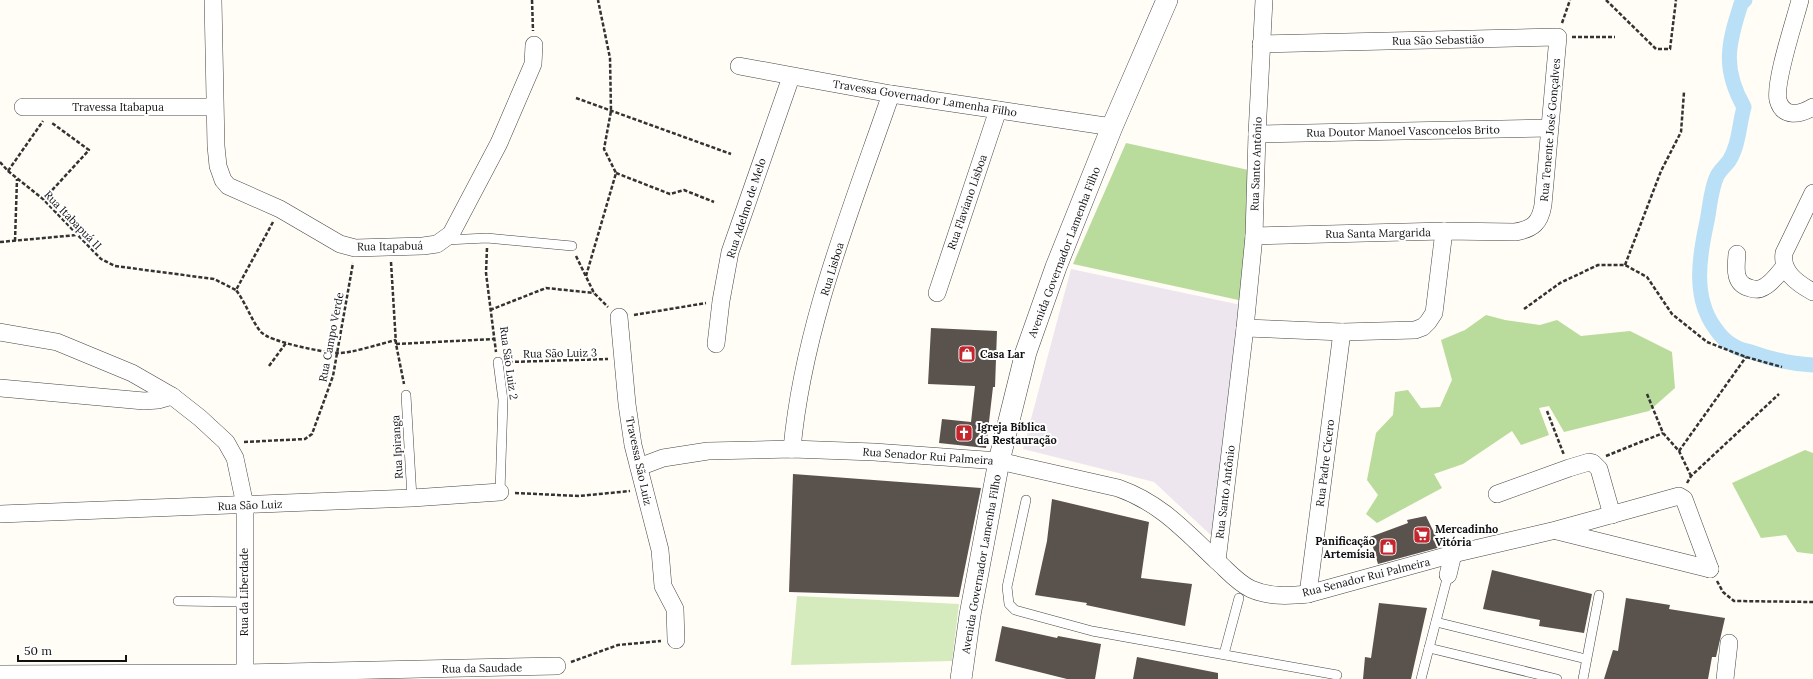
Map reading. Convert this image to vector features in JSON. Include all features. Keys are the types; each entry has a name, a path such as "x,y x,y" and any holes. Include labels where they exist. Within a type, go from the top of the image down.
{"street":[{"name":"Rua Itapabuá","path":"213,0 214,107 218,166 223,180 228,186 280,209 322,235 340,244 355,248 423,246 437,244 445,240"},
{"name":"Avenida Governador Lamenha Filho","path":"961,679 970,615 999,461 1026,352 1056,267 1112,127 1167,0"},
{"name":"Rua Santo Antônio","path":"1217,561 1245,328 1254,236 1257,134 1264,0"},
{"path":"1800,0 1780,74 1778,99 1785,111 1790,114 1804,112 1813,107"},
{"name":"Rua São Sebastião","path":"1261,44 1558,37"},
{"name":"Rua Tenente José Gonçalves","path":"1502,232 1524,230 1538,222 1542,214 1558,37"},
{"path":"445,240 457,224 499,143 533,64 534,46"},
{"name":"Travessa Governador Lamenha Filho","path":"739,66 791,77 891,94 1112,127"},
{"name":"Rua Adelmo de Melo","path":"716,344 721,301 730,252 791,77"},
{"name":"Rua Lisboa","path":"792,449 796,410 833,261 891,94"},
{"name":"Travessa Itabapua","path":"23,108 214,107"},
{"name":"Rua Flaviano Lisboa","path":"937,293 998,110"},
{"name":"Rua Doutor Manoel Vasconcelos Brito","path":"1257,134 1549,128"},
{"path":"1811,287 1791,276 1784,267 1784,252 1813,193"},
{"path":"1245,328 1342,332 1415,330 1423,327 1434,313 1444,231"},
{"name":"Rua Santa Margarida","path":"1254,236 1444,231 1502,232"},
{"path":"1737,254 1736,275 1740,283 1746,287 1756,290 1766,286 1784,267"},
{"name":"Travessa São Luiz","path":"619,317 622,359 632,438 660,550 663,586 675,609 676,640"},
{"name":"Rua da Liberdade","path":"0,332 35,337 74,347 132,373 172,396 200,418 226,442 235,458 245,505 245,676"},
{"name":"Rua Padre Cícero","path":"1308,594 1342,332"},
{"path":"0,388 144,401 158,400 172,396"},
{"name":"Rua Senador Rui Palmeira","path":"639,467 663,458 708,451 792,449 874,452 999,461 1118,488 1136,494 1159,509 1217,561 1241,591 1288,596 1308,594 1453,554 1556,530 1679,496"},
{"path":"1497,494 1589,462 1596,465 1599,469 1612,515"},
{"name":"Rua São Luiz","path":"0,514 412,498 500,492"},
{"path":"1679,496 1684,499 1710,569"},
{"name":"Rua Senador Rui Palmeira","path":"1556,530 1710,569"},
{"path":"1448,575 1453,554"},
{"path":"1725,679 1729,643"},
{"name":"Rua da Saudade","path":"0,674 245,676 557,666"}],"lane":[{"path":"445,240 487,238 572,246"},
{"name":"Rua São Luiz 2","path":"498,362 503,400 500,492"},
{"name":"Rua Ipiranga","path":"406,395 412,498"},
{"path":"1026,500 1007,587 1009,604 1015,610 1092,631 1337,675"},
{"path":"1421,679 1448,575"},
{"path":"1224,654 1241,591"},
{"path":"1583,679 1600,595"},
{"path":"178,601 244,602"},
{"path":"1436,622 1586,659"},
{"path":"1428,648 1557,679"}],"path":[{"path":"532,0 534,46"},
{"path":"598,0 610,58 611,111 604,149 616,173 670,194 684,190 714,202"},
{"path":"1570,0 1558,37 1615,37"},
{"path":"1606,0 1656,49 1670,49 1676,0"},
{"path":"1625,265 1662,171 1681,132 1684,92"},
{"path":"576,98 731,154"},
{"path":"8,171 45,118 60,108"},
{"path":"44,199 89,150 51,123"},
{"name":"Rua Itabapuá II","path":"0,162 8,171 44,199 101,259 116,266 214,279 236,290"},
{"path":"586,276 616,173"},
{"path":"16,240 17,178"},
{"path":"280,209 236,290 260,331 266,337 286,343 338,354 396,340"},
{"path":"0,242 77,235"},
{"name":"Rua São Luiz 2","path":"487,238 486,273 498,362"},
{"path":"572,246 594,293 619,317 721,301"},
{"path":"390,247 396,344 406,395"},
{"name":"Rua Campo Verde","path":"226,442 297,440 309,437 312,434 333,376 338,354 355,248"},
{"path":"1524,308 1560,283 1598,265 1625,265 1646,277 1672,314 1707,342 1746,357 1782,367"},
{"path":"490,310 546,288 594,293"},
{"path":"396,344 494,339"},
{"path":"269,366 286,343"},
{"path":"1679,451 1746,357"},
{"name":"Rua São Luiz 3","path":"498,362 622,359"},
{"path":"1646,394 1663,433 1679,451 1691,476"},
{"path":"1679,496 1691,476 1779,394"},
{"path":"1548,411 1569,468"},
{"path":"1589,462 1663,433"},
{"path":"500,492 578,496 644,490"},
{"path":"1710,569 1723,592 1734,601 1813,602"},
{"path":"557,666 618,645 676,640"}],"shaded area":[{"path":"1071,269 1241,305 1215,539 1154,482 1023,449"}],"green space":[{"path":"1126,143 1253,171 1243,301 1073,264"},
{"path":"1486,315 1505,320 1540,325 1557,320 1581,336 1630,331 1672,352 1675,388 1649,411 1564,432 1549,406 1539,408 1549,435 1521,445 1512,431 1463,464 1434,474 1442,488 1377,523 1366,514 1378,495 1367,480 1376,433 1393,415 1395,392 1408,390 1421,408 1440,407 1452,380 1441,340 1465,330"},
{"path":"1805,450 1813,453 1813,554 1797,552 1786,535 1761,538 1732,483"},
{"path":"797,596 959,604 952,661 791,665"}],"building":[{"path":"931,328 997,331 995,387 993,387 986,448 939,443 942,419 971,422 975,386 928,384"},
{"path":"793,474 981,488 959,597 789,592"},
{"path":"1052,499 1149,522 1141,578 1192,584 1185,626 1086,605 1087,603 1035,595 1047,541"},
{"path":"1426,516 1441,547 1378,564 1370,537 1408,523 1407,520"},
{"path":"1492,570 1592,594 1584,633 1539,626 1540,620 1483,609"},
{"path":"1626,598 1670,605 1669,609 1725,618 1716,657 1712,657 1708,679 1604,679 1613,650 1618,651"},
{"path":"1379,603 1427,608 1411,679 1363,679 1365,657 1371,658"},
{"path":"1002,626 1057,638 1058,636 1101,644 1095,679 1067,679 995,661"},
{"path":"1137,657 1218,673 1218,679 1133,679"}],"waterway":[{"path":"1745,0 1741,4 1736,18 1729,56 1732,80 1744,107 1735,148 1729,161 1717,176 1713,188 1701,252 1700,278 1703,304 1715,328 1726,340 1736,347 1776,360 1813,365"}],"place":[{"name":"Casa Lar","path":"967,354"},
{"name":"Igreja Bíblica da Restauração","path":"964,433"},
{"name":"Mercadinho Vitória","path":"1422,535"},
{"name":"Panificação Artemísia","path":"1388,547"}]}
